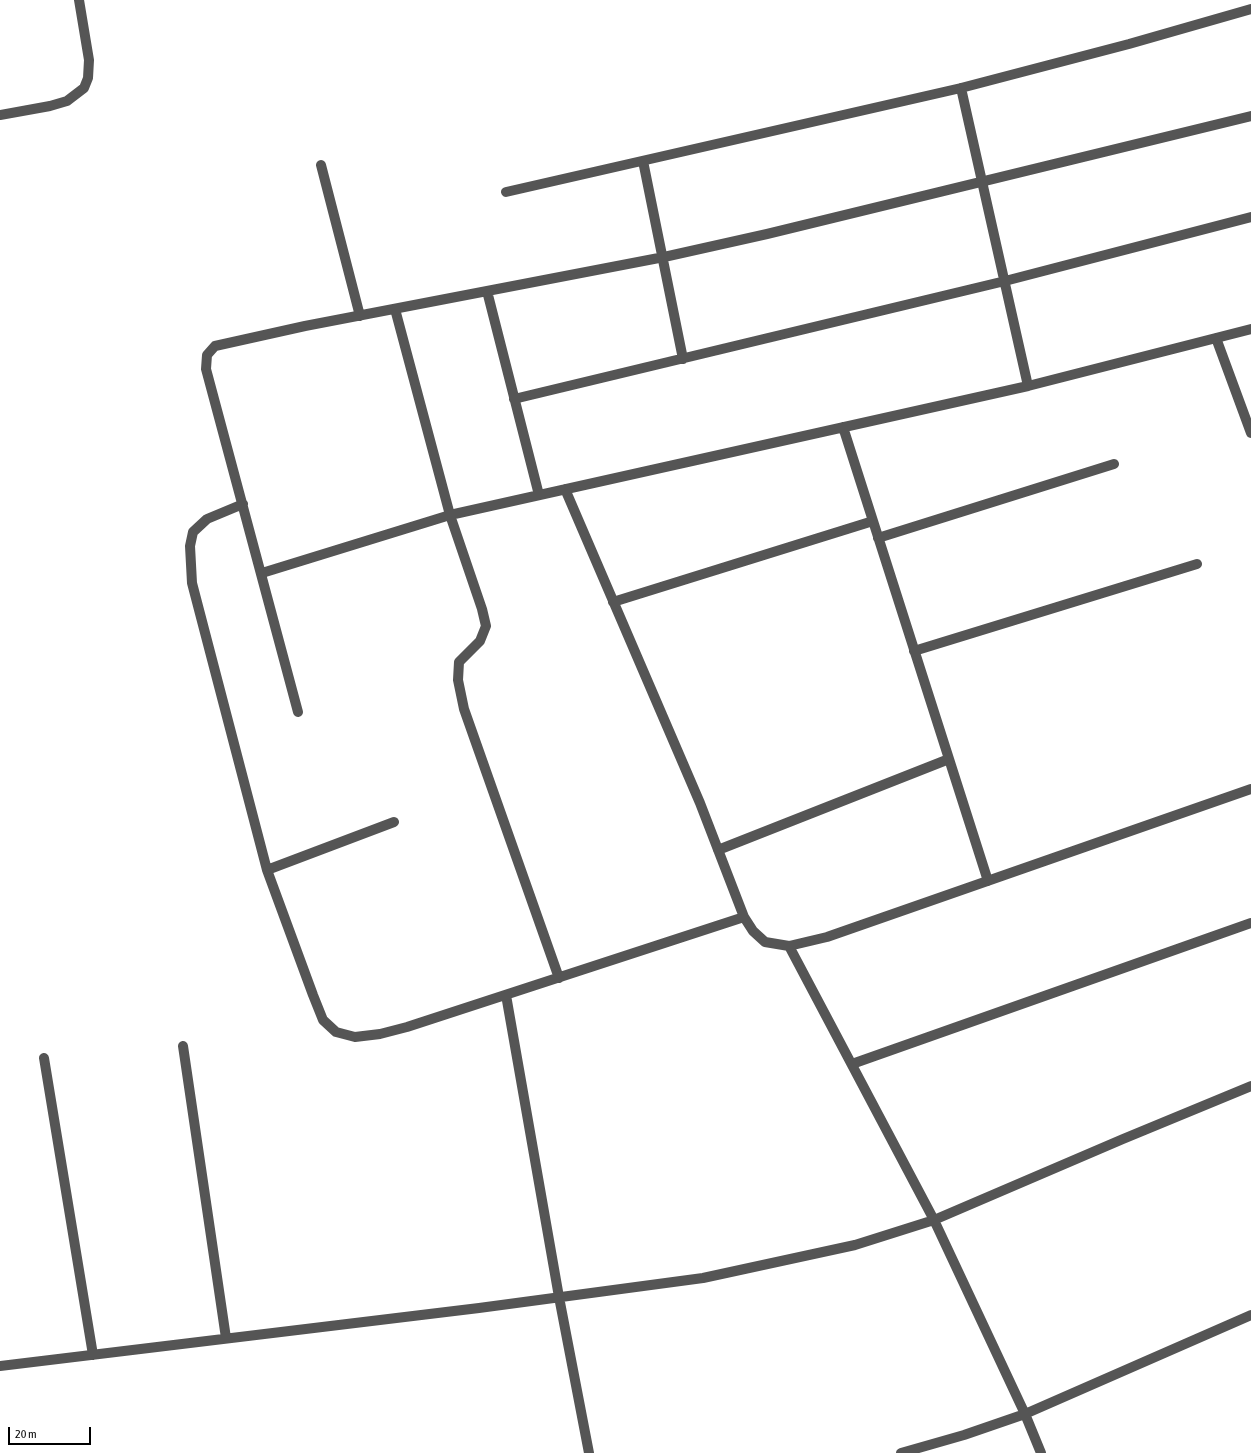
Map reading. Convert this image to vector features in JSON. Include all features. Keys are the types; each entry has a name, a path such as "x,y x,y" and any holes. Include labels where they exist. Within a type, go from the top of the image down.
{"street":[{"path":"0,114 50,106 67,101 84,88 88,78 88,60 79,0"},
{"path":"506,192 961,88 1129,44 1251,9"},
{"path":"961,88 1028,386"},
{"path":"298,712 262,572 206,369 206,355 215,346 395,309 664,257 1251,116"},
{"path":"643,161 664,257 683,359"},
{"path":"320,165 360,316"},
{"path":"514,399 1005,281 1251,217"},
{"path":"487,291 539,495"},
{"path":"395,309 450,515 482,609 486,626 480,641 459,662 458,680 464,709 559,978"},
{"path":"262,572 450,515 1028,386 1251,329"},
{"path":"1216,338 1251,433"},
{"path":"843,427 988,881"},
{"path":"878,538 1114,464"},
{"path":"565,489 700,803 744,917 753,931 765,942 789,946 827,937 1251,789"},
{"path":"243,504 207,519 193,532 190,546 192,583 267,870 312,995 323,1020 336,1032 355,1037 380,1034 408,1027 744,917"},
{"path":"613,602 873,521"},
{"path":"914,651 1197,564"},
{"path":"718,850 949,759"},
{"path":"267,870 394,822"},
{"path":"852,1064 1251,923"},
{"path":"789,946 934,1220 1025,1414 1041,1453"},
{"path":"506,995 559,1297 589,1453"},
{"path":"183,1046 226,1338"},
{"path":"44,1058 93,1355"},
{"path":"0,1366 703,1278 855,1245 934,1220 1123,1138 1251,1086"},
{"path":"902,1453 964,1435 1025,1414 1251,1315"}]}
